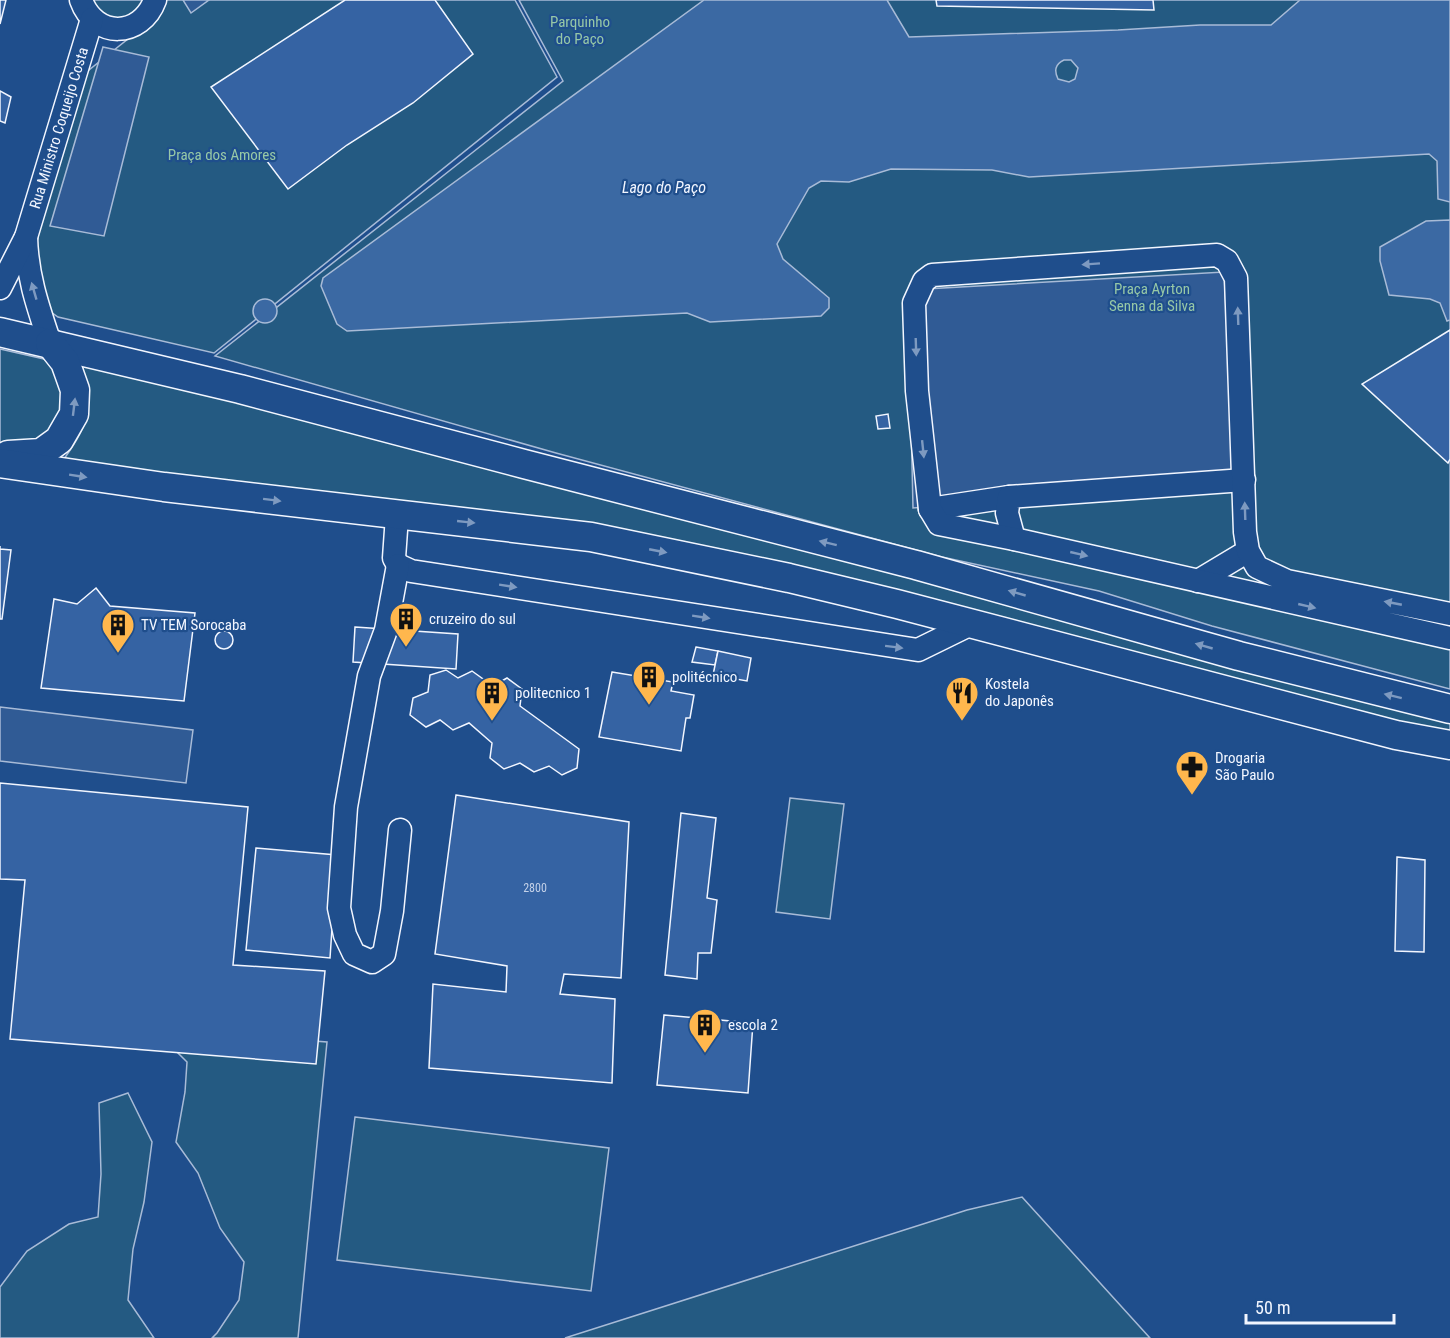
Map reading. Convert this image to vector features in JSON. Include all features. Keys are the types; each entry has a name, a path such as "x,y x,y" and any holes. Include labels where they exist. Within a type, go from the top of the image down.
{"main road":[{"path":"0,332 240,389 916,565 1250,659 1450,709"},
{"path":"0,455 22,456 41,453 59,440 74,414 75,390 65,362 50,343"},
{"path":"0,463 91,477 397,516 591,537 789,578 1396,735 1450,745"}],"street":[{"path":"86,9 102,26 115,29 128,28 149,14 155,0"},
{"name":"Rua Ministro Coqueijo Costa","path":"0,288 26,237 86,9"},
{"name":"Rua Ministro Coqueijo Costa","path":"26,237 27,263 50,343"},
{"path":"1450,614 1287,581 1253,559 1245,532 1236,278 1227,261 1217,255 932,275 924,281 914,303 917,391 930,509 939,524 1014,539 1450,639"},
{"path":"930,509 1009,497 1244,480"},
{"path":"1009,497 1007,513 1014,539"},
{"path":"397,516 394,558 398,565 411,571 918,650 971,624"},
{"path":"1198,581 1253,559"},
{"path":"398,565 386,630 369,676 357,736 346,807 340,888 339,908 345,935 354,954 372,962 384,954 392,911 400,830"}],"green space":[{"path":"90,0 146,0 137,15 110,20"},
{"name":"Praça dos Amores","path":"161,0 515,0 557,77 214,353 58,317 51,312 39,271 35,239 84,74 148,23"},
{"name":"Praça Ayrton Senna da Silva","path":"519,0 1450,0 1450,689 1212,626 1099,591 942,557 556,453 215,356 563,81"},
{"path":"0,349 44,359 60,369 65,399 50,436 29,447 0,444"},
{"path":"76,359 1450,720 1450,736 860,583 67,464 64,459 80,433 87,411 86,388"},
{"path":"790,798 844,804 830,919 776,912"},
{"path":"178,1031 327,1042 298,1338 212,1338 239,1300 244,1262 220,1228 198,1173 176,1142 185,1092 187,1062 170,1045"},
{"path":"128,1093 152,1142 144,1202 133,1249 128,1300 154,1338 0,1338 0,1287 27,1251 69,1224 98,1217 101,1174 99,1103"},
{"path":"355,1117 609,1148 591,1291 337,1260"},
{"path":"1022,1197 1150,1338 565,1338 967,1210"}],"shaded area":[{"path":"183,0 209,0 191,13"},
{"path":"103,47 149,57 104,236 50,226"},
{"path":"1224,272 1235,483 913,508 908,290"},
{"path":"0,707 193,730 186,783 0,761"}],"water":[{"name":"Lago do Paço","path":"704,0 887,0 909,37 1200,25 1271,25 1300,0 1450,0 1450,202 1438,199 1437,161 1429,154 1029,177 992,170 891,169 849,182 821,181 809,188 777,244 783,259 829,298 829,308 821,316 710,322 687,313 347,331 337,324 321,286 323,278","holes":["1064,60 1071,60 1078,68 1075,79 1069,82 1058,79 1057,66"]},
{"path":"1450,220 1450,320 1447,321 1440,303 1430,299 1389,295 1380,261 1380,247 1426,221"},
{"path":"265,299 270,300 276,306 276,316 270,322 265,323 260,322 254,316 253,311 254,306 260,300"}],"building":[{"path":"0,0 6,0 0,24"},
{"path":"345,0 435,0 473,54 413,103 347,145 288,189 211,87"},
{"path":"936,0 1153,0 1154,10 937,6"},
{"path":"0,91 11,97 5,123 0,121"},
{"path":"1450,330 1450,459 1448,463 1362,384"},
{"path":"888,414 890,428 878,429 876,416"},
{"path":"0,549 11,550 2,619 0,619"},
{"name":"TV TEM Sorocaba","path":"96,588 110,606 195,613 184,701 41,688 54,599 77,604"},
{"name":"cruzeiro do sul","path":"355,627 458,634 456,669 353,662"},
{"path":"224,631 230,634 233,640 230,646 224,649 218,646 215,640 218,634"},
{"path":"696,647 718,651 715,665 692,662"},
{"path":"718,651 751,658 747,681 713,675"},
{"name":"politecnico 1","path":"446,670 458,678 472,671 493,686 507,678 522,689 520,706 579,749 577,768 562,775 549,766 534,772 520,763 504,769 490,758 492,743 469,723 453,730 440,720 426,727 410,715 413,698 428,692 430,675"},
{"name":"politécnico","path":"612,672 673,682 671,691 694,695 690,718 686,718 681,751 599,737"},
{"path":"0,783 248,807 233,965 325,971 316,1064 10,1039 25,880 0,879"},
{"path":"456,795 629,822 621,978 564,974 560,994 615,999 612,1083 429,1068 433,984 506,992 507,966 435,954"},
{"path":"681,813 716,818 707,898 717,900 711,953 698,953 697,979 665,975"},
{"path":"256,848 337,855 330,958 246,950"},
{"path":"1397,857 1425,860 1424,952 1395,951"},
{"name":"escola 2","path":"664,1015 753,1023 748,1093 657,1085"}],"place":[{"name":"cruzeiro do sul","path":"406,648"},
{"name":"TV TEM Sorocaba","path":"118,654"},
{"name":"politécnico","path":"649,706"},
{"name":"politecnico 1","path":"492,722"},
{"name":"Kostela do Japonês","path":"962,722"},
{"name":"Drogaria São Paulo","path":"1192,796"},
{"name":"escola 2","path":"705,1054"}],"park label":[{"name":"Parquinho do Paço","path":"580,30"}]}
